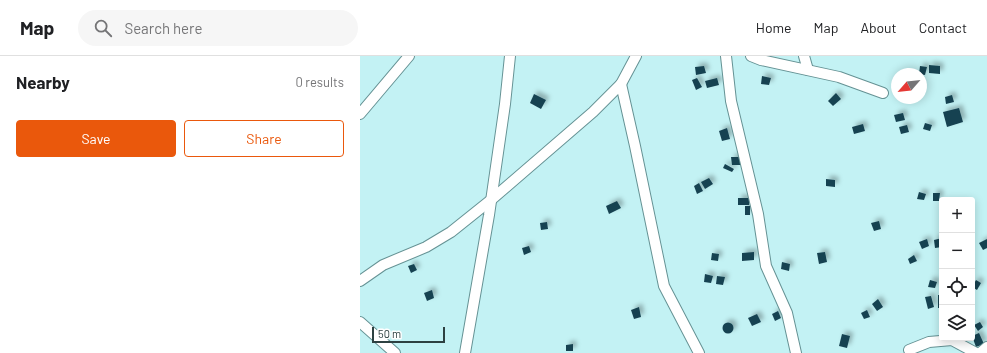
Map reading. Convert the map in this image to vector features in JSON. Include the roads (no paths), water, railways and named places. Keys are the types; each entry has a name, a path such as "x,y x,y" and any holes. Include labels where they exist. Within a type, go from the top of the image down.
{"street":[{"path":"360,114 409,56"},
{"path":"466,353 491,200 505,104 510,56"},
{"path":"360,281 383,266 426,247 451,232 491,200 593,112 621,84 636,56"},
{"path":"726,56 731,101 758,214 766,266 787,313 796,353"},
{"path":"751,56 761,60 839,77 883,92"},
{"path":"804,56 808,70"},
{"path":"621,84 664,286 699,353"},
{"path":"360,322 395,353"},
{"path":"910,350 929,342 952,340 976,353"},
{"path":"980,353 987,346"}]}
